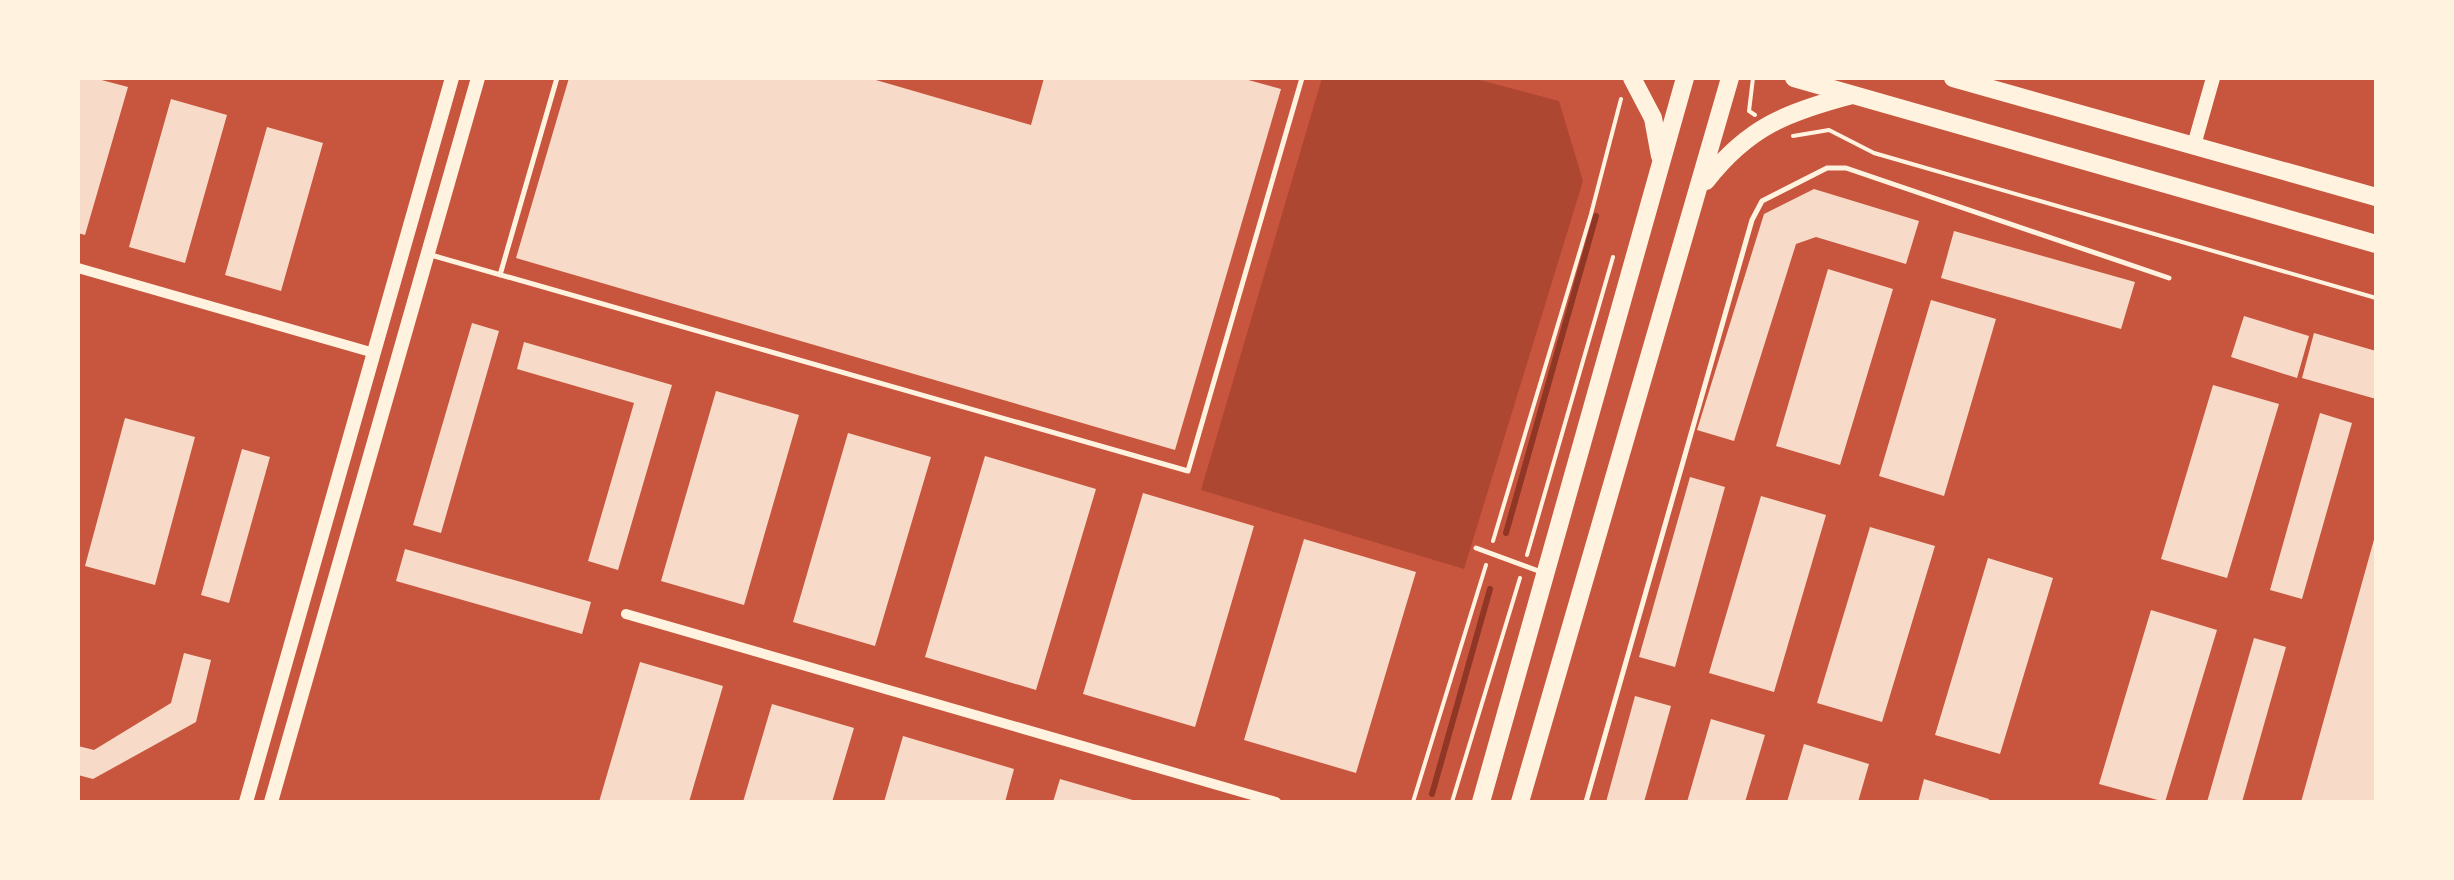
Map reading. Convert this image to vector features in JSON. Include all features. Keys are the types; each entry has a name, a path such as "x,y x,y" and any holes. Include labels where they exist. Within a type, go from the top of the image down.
{"main road":[{"path":"1481,802 1684,78"},
{"path":"1520,802 1730,78"},
{"path":"1794,78 2376,244"},
{"path":"1953,78 2376,197"},
{"path":"1636,84 1652,118 1661,169"},
{"path":"1700,189 1741,141 1764,125 1854,94"}],"street":[{"path":"246,802 452,78"},
{"path":"270,802 478,78"},
{"path":"2194,146 2213,78"},
{"path":"78,268 374,353"},
{"path":"626,614 1276,802"}],"lane":[{"path":"500,274 557,78"},
{"path":"428,254 1188,471 1302,78"},
{"path":"1586,802 1752,220 1762,200 1826,168 1846,168 2169,278"},
{"path":"1476,548 1546,574"}],"path":[{"path":"1749,111 1752,78"},
{"path":"1413,802 1591,214 1622,95 1636,84"},
{"path":"1785,139 1829,130 1874,153 2376,298"},
{"path":"1452,802 1615,248"}],"shaded area":[{"path":"1322,78 1472,78 1559,101 1583,181 1464,569 1201,490"}],"building":[{"path":"78,78 128,87 85,235 78,233"},
{"path":"569,78 869,78 1031,125 1044,78 1241,78 1281,89 1175,450 516,258"},
{"path":"171,99 227,115 185,263 129,247"},
{"path":"267,127 323,143 281,291 225,275"},
{"path":"1814,189 1919,221 1906,264 1816,237 1796,244 1734,441 1697,430 1764,214"},
{"path":"1954,231 2135,282 2121,329 1941,278"},
{"path":"1828,269 1893,289 1840,465 1776,446"},
{"path":"1931,300 1996,319 1944,496 1879,476"},
{"path":"2244,316 2309,336 2297,378 2231,357"},
{"path":"472,323 499,331 441,533 413,525"},
{"path":"2314,333 2376,351 2376,399 2302,378"},
{"path":"524,342 672,385 618,570 588,561 634,403 517,369"},
{"path":"2213,385 2279,404 2227,578 2161,559"},
{"path":"716,391 799,415 744,605 661,581"},
{"path":"2320,413 2352,423 2302,599 2270,590"},
{"path":"125,418 195,437 155,585 85,566"},
{"path":"848,433 931,457 875,646 793,622"},
{"path":"242,449 270,457 229,603 201,595"},
{"path":"985,456 1096,489 1036,690 925,657"},
{"path":"1690,477 1725,487 1675,667 1639,657"},
{"path":"1143,493 1254,526 1195,727 1083,694"},
{"path":"1761,496 1826,515 1774,692 1709,673"},
{"path":"1870,527 1935,546 1882,722 1817,703"},
{"path":"2375,536 2376,802 2301,802"},
{"path":"1304,539 1416,572 1356,773 1244,740"},
{"path":"405,549 591,602 582,634 396,581"},
{"path":"1988,558 2053,578 2000,754 1935,735"},
{"path":"2151,610 2217,630 2165,802 2099,784"},
{"path":"2254,638 2286,647 2242,802 2207,802"},
{"path":"184,653 211,660 196,722 93,779 78,775 78,746 94,750 171,703"},
{"path":"640,662 723,686 689,802 599,802"},
{"path":"1635,696 1671,706 1644,802 1606,802"},
{"path":"772,704 854,728 832,802 743,802"},
{"path":"1711,719 1765,735 1745,802 1687,802"},
{"path":"903,736 1014,769 1005,802 884,802"},
{"path":"1804,744 1869,764 1858,802 1787,802"},
{"path":"1060,779 1136,801 1053,802"},
{"path":"1924,779 1989,799 1988,802 1918,802"}],"waterway":[{"path":"1506,533 1596,216"},
{"path":"1432,794 1490,589"}]}
